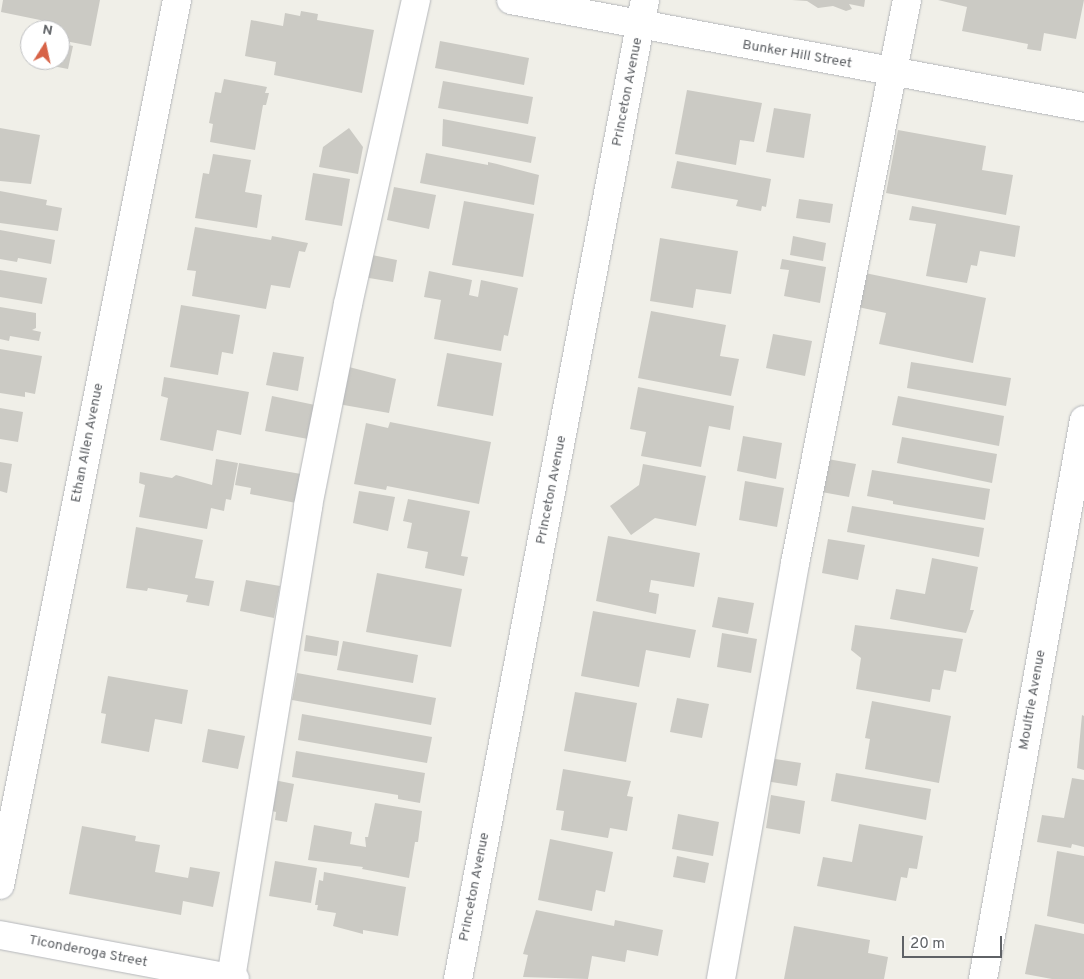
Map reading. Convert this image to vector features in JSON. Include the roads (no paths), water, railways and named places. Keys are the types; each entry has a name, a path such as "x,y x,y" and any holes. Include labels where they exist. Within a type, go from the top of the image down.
{"street":[{"name":"Ethan Allen Avenue","path":"0,885 177,0"},
{"path":"233,979 308,506 348,304 416,0"},
{"name":"Bunker Hill Street","path":"511,0 643,13 894,72 1084,107"},
{"path":"721,979 794,564 907,0"},
{"name":"Princeton Avenue","path":"458,979 643,13"},
{"name":"Moultrie Avenue","path":"982,979 1084,420"},
{"name":"Ticonderoga Street","path":"0,935 173,973 233,979"}]}
